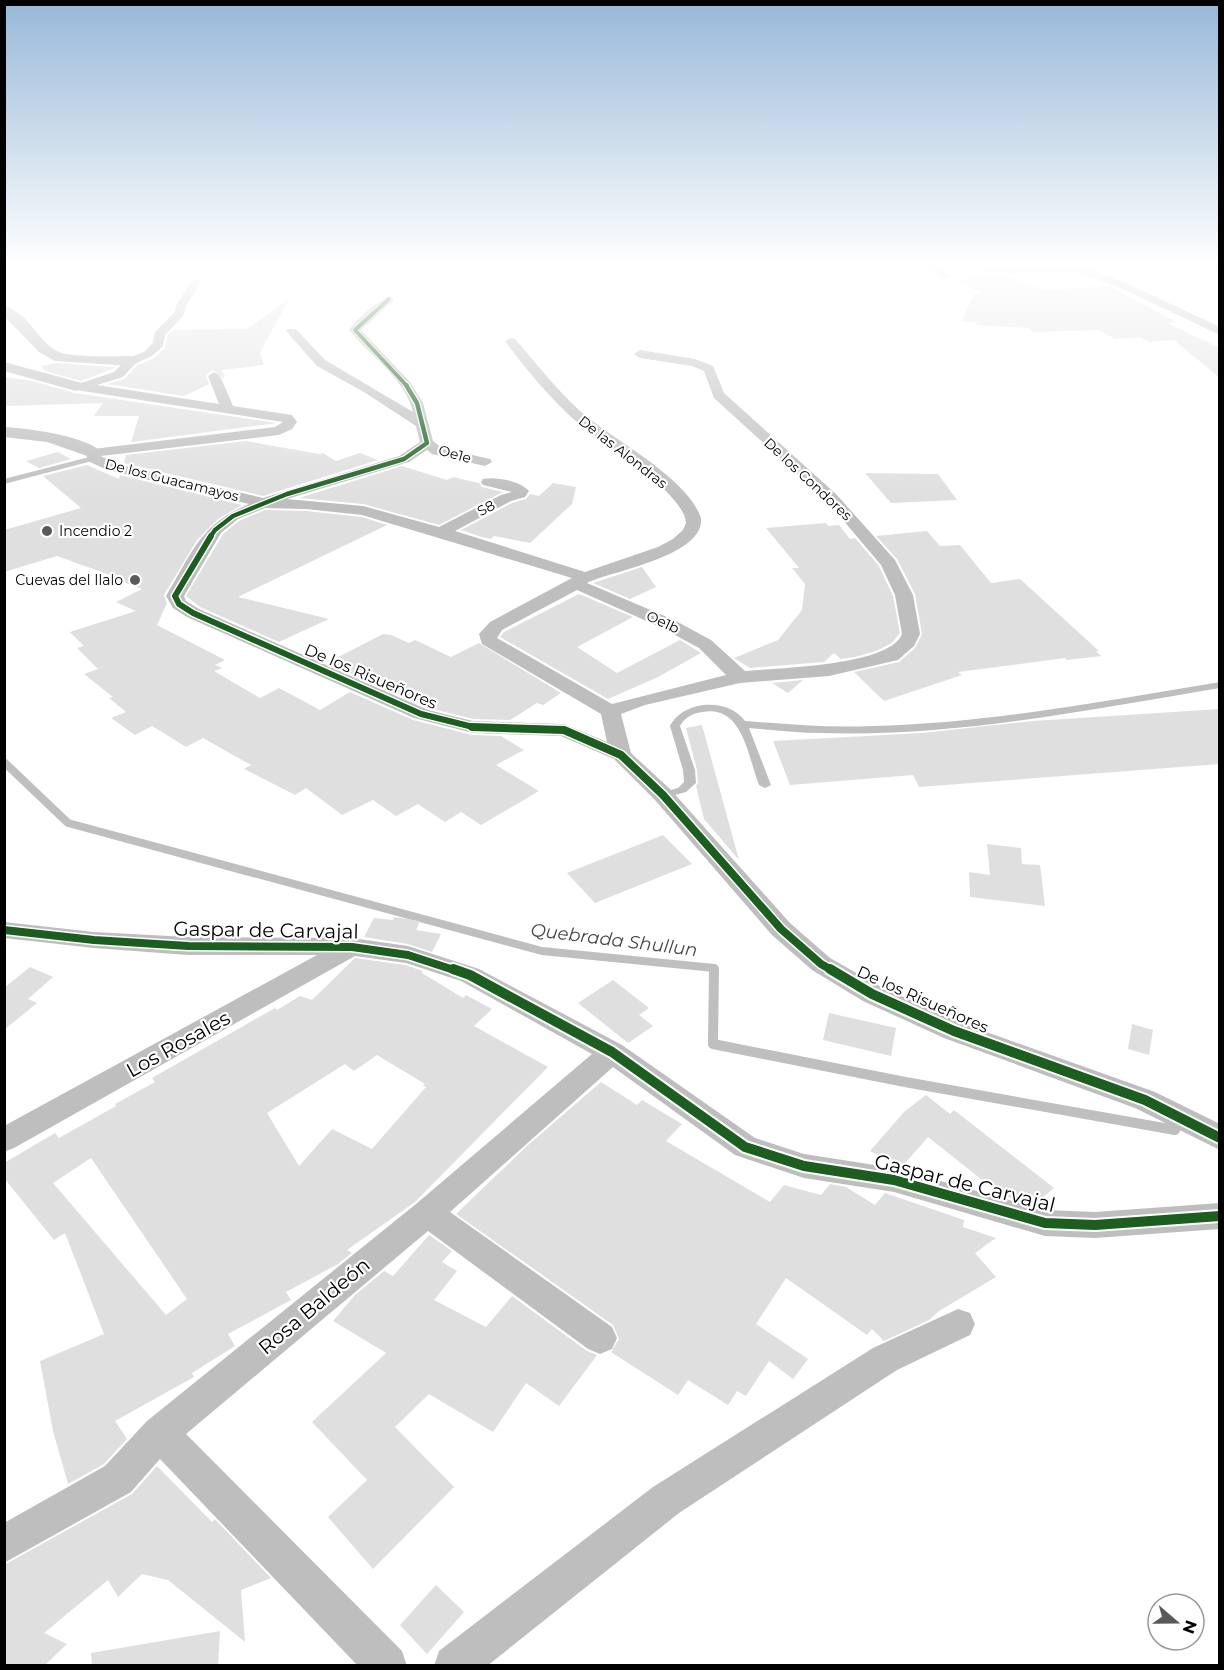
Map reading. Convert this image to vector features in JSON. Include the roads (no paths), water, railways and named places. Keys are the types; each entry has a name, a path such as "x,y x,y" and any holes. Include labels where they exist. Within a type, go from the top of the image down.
{"street":[{"path":"42,345 51,355 132,361 148,354 158,345"},
{"path":"305,345 321,363 368,389 424,425"},
{"path":"368,345 404,382 417,403 427,443"},
{"name":"De las Alondras","path":"514,345 562,402 586,423 662,479 693,515 694,523 690,532 679,542 636,562 579,581"},
{"name":"De los Condores","path":"610,711 639,701 740,677 829,670 891,656 908,642 911,634 904,596 889,562 831,497 718,395 709,369 695,363 640,354"},
{"path":"76,386 119,375 128,370 132,361"},
{"name":"De los Guacamayos","path":"4,366 76,386 287,418 290,422 288,426 279,431 93,455"},
{"path":"214,376 227,409"},
{"path":"4,432 40,435 63,440 93,455"},
{"name":"Oe1e","path":"427,443 437,451 485,462"},
{"name":"De los Risueñores","path":"427,443 404,459 287,494 233,516 215,530 175,596 179,604 193,613 421,714 473,727 564,730 621,755 663,795 781,929 821,964 872,994 954,1031 1145,1100 1220,1138"},
{"name":"De los Guacamayos","path":"93,455 112,467 267,504 306,504 363,511 578,574 579,581"},
{"name":"S8","path":"441,532 522,491 513,486 488,482"},
{"path":"579,581 496,626 488,634 488,640 610,711 621,755"},
{"name":"Oe1b","path":"579,581 705,644 740,677"},
{"name":"Gaspar de Carvajal","path":"4,930 94,940 188,946 352,947 408,955 470,975 612,1052 745,1147 804,1166 894,1180 1045,1223 1095,1225 1220,1216"},
{"name":"Los Rosales","path":"4,1140 352,947"},
{"name":"Rosa Baldeón","path":"4,1544 118,1479 160,1432 427,1213 612,1052"},
{"path":"427,1213 600,1338"},
{"path":"454,1665 666,1500 885,1359 958,1324"},
{"path":"160,1432 387,1665"}],"lane":[{"path":"4,482 93,455"},
{"path":"741,724 822,730 875,729 1015,718 1220,685"},
{"path":"663,795 682,790 690,783 689,770 675,726 678,719 689,711 708,707 724,709 738,718 765,785"}],"waterway":[{"name":"Quebrada Shullun","path":"4,762 68,823 542,951 714,969"},
{"name":"Quebrada Shullun","path":"714,969 713,1044 905,1082 1175,1130"}],"place":[{"name":"Incendio 2","path":"47,531"},
{"name":"Cuevas del Ilalo","path":"135,580"}]}
